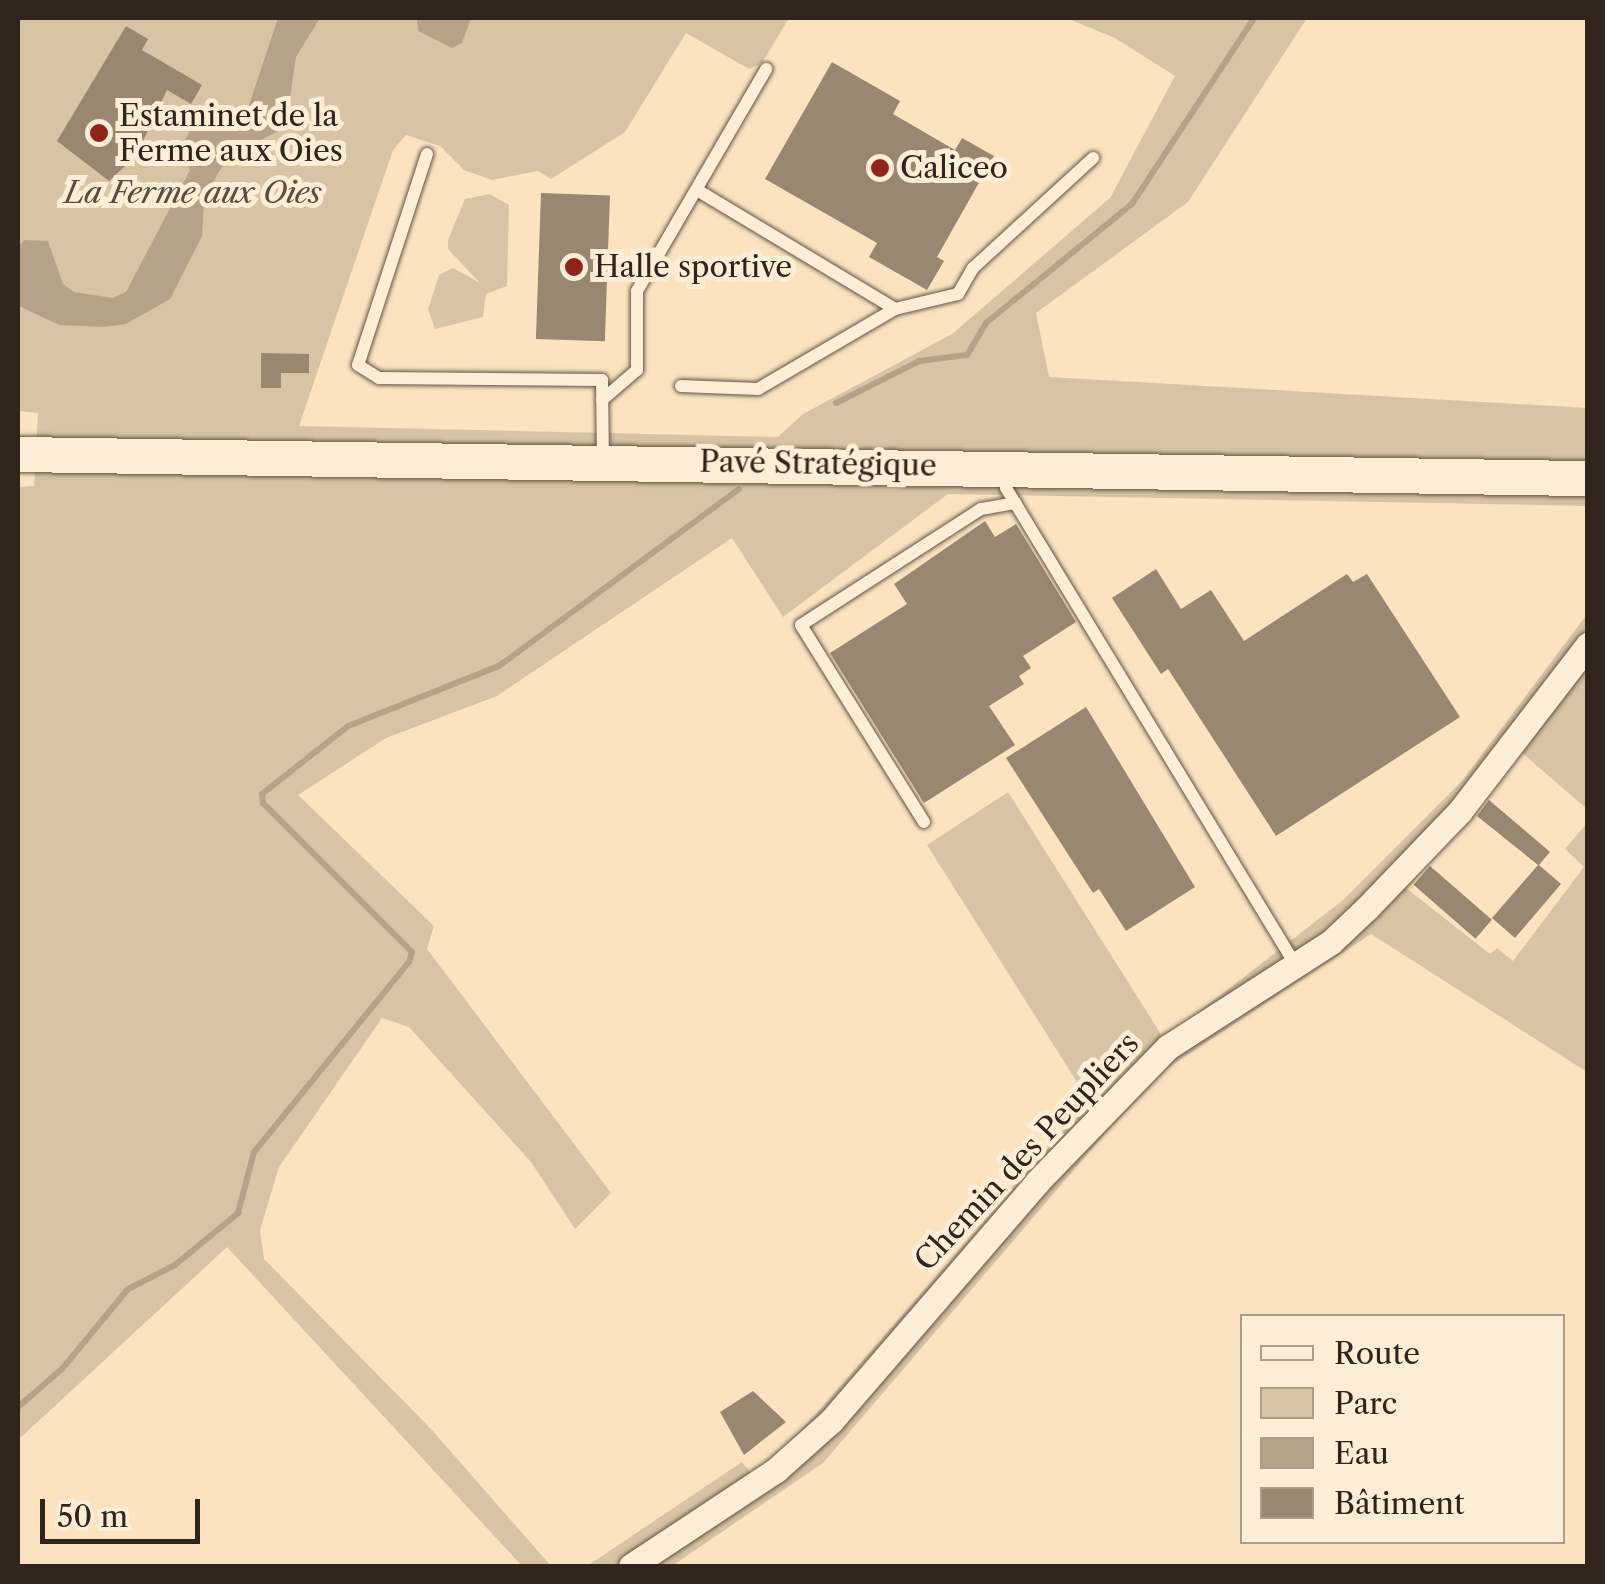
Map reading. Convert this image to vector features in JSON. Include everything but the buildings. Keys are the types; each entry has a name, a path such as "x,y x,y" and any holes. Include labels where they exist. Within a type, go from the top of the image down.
{"main road":[{"name":"Pavé Stratégique","path":"28,451 1588,478"}],"street":[{"name":"Chemin des Peupliers","path":"631,1566 776,1470 831,1421 1121,1090 1168,1047 1331,942 1460,810 1588,645"}],"lane":[{"path":"602,400 637,370 637,291 766,69"},
{"path":"427,154 358,356 363,373 602,380 602,461"},
{"path":"681,386 758,389 895,309 958,294 973,268 1093,158"},
{"path":"697,190 895,309"},
{"path":"1002,468 1015,502 1295,964"},
{"path":"924,822 801,625 981,509 1015,502"}],"green space":[{"name":"La Ferme aux Oies","path":"18,18 789,18 762,63 749,69 686,33 625,132 551,179 538,171 492,180 464,170 440,146 406,135 393,150 299,426 778,437 803,414 952,334 1110,198 1175,76 1115,38 1066,18 1307,18 1188,202 1036,313 1049,377 1587,408 1587,506 948,494 783,617 732,538 497,696 386,738 298,795 434,926 427,949 611,1193 575,1229 531,1162 409,1027 382,1018 279,1167 260,1230 264,1259 431,1429 551,1566 522,1566 227,1247 18,1440 18,487 34,486 38,413 18,411"},
{"path":"490,194 509,205 507,286 486,294 483,317 435,329 428,309 439,275 453,268 480,283 448,249 448,240 465,199"},
{"path":"1587,614 1587,809 1521,752 1406,888 1490,954 1497,948 1513,961 1584,867 1565,849 1587,823 1587,1072 1371,934 1169,1067 1108,1130 823,1463 672,1566 587,1566 742,1462 754,1477 810,1421 1089,1101 927,845 1008,792 1164,1039 1343,900 1462,781"}],"water":[{"path":"278,18 320,18 296,57 287,118 278,131 231,156 218,173 204,202 202,236 170,299 126,324 102,327 59,325 19,306 18,247 24,240 48,241 63,284 74,292 113,298 126,292 190,170 180,149 194,124 217,129 249,105"},
{"path":"417,18 471,18 462,43 452,48 418,31"}],"waterway":[{"path":"836,403 919,361 967,355 986,323 1132,204 1254,18"},
{"path":"18,1407 62,1369 128,1289 175,1265 238,1213 254,1152 409,962 412,952 263,803 262,794 348,726 499,666 739,489"}],"place":[{"name":"Estaminet de la Ferme aux Oies","path":"99,133"},
{"name":"Caliceo","path":"880,168"},
{"name":"Halle sportive","path":"574,267"}]}
